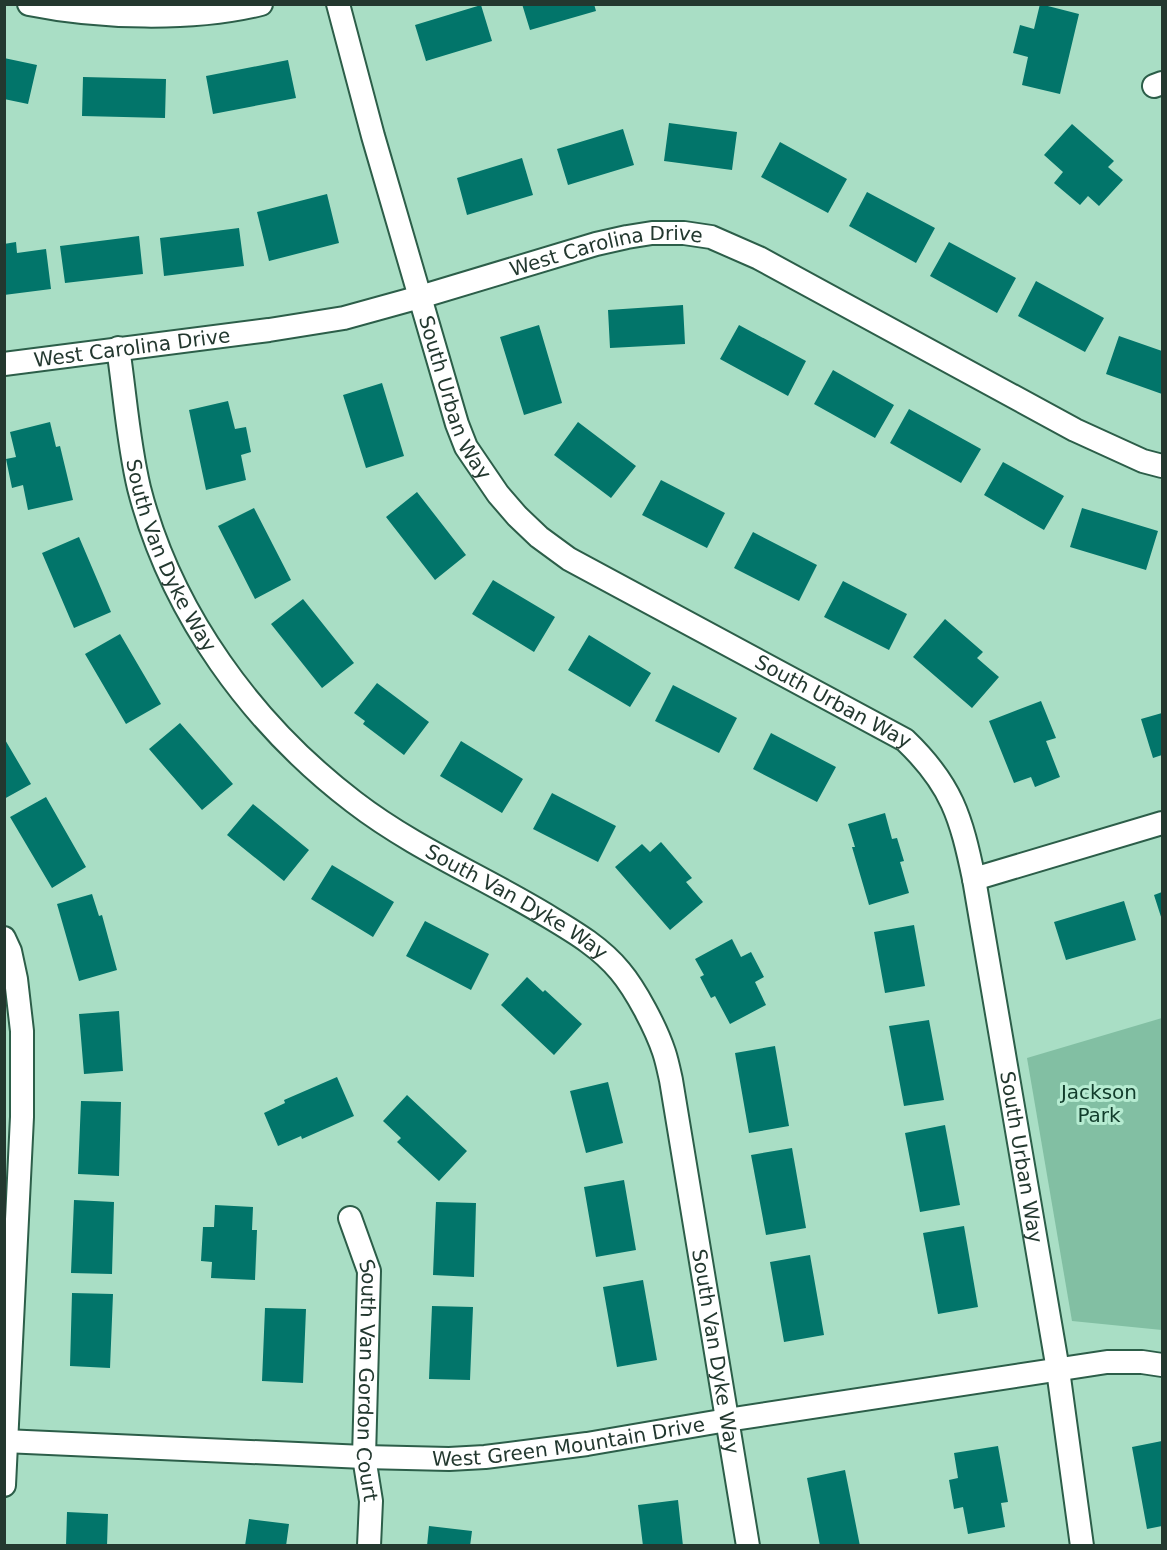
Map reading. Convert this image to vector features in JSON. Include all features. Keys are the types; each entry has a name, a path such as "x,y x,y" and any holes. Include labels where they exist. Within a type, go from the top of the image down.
{"street":[{"path":"29,4 69,11 167,15 211,13 261,4"},
{"name":"South Urban Way","path":"338,4 373,136 456,424 466,447 493,486 517,516 539,537 569,558 905,740 922,756 951,798 961,822 974,879 1058,1370 1082,1545"},
{"name":"West Carolina Drive","path":"4,364 257,332 344,318 596,244 652,233 684,233 711,237 759,258 1075,430 1143,461 1162,466"},
{"name":"South Van Dyke Way","path":"118,348 139,486 147,516 175,584 220,664 301,758 347,796 423,847 531,906 580,936 603,953 621,972 635,992 664,1051 671,1080 748,1545"},
{"path":"974,879 1162,823"},
{"path":"4,938 10,951 16,979 22,1031 22,1117 4,1485"},
{"name":"South Van Gordon Court","path":"350,1218 369,1271 364,1458 371,1501 369,1545"},
{"name":"West Green Mountain Drive","path":"6,1441 364,1458 485,1457 577,1445 727,1419 1107,1362 1142,1362 1162,1365"}],"green space":[{"name":"Jackson Park","path":"1162,1018 1162,1330 1072,1321 1027,1058"}],"building":[{"path":"522,4 594,4 596,11 530,30"},
{"path":"1040,4 1079,14 1060,94 1022,85 1028,57 1013,53 1020,25 1034,29"},
{"path":"481,5 492,41 426,61 415,25"},
{"path":"4,58 37,65 28,104 4,99"},
{"path":"288,60 296,98 213,114 206,76"},
{"path":"83,77 166,79 165,118 82,116"},
{"path":"669,123 737,132 732,170 664,161"},
{"path":"1072,124 1114,161 1108,167 1123,180 1099,206 1088,196 1080,205 1054,183 1063,172 1044,155"},
{"path":"623,129 634,165 568,185 557,149"},
{"path":"780,142 847,179 828,213 761,177"},
{"path":"522,158 533,195 467,215 457,178"},
{"path":"867,192 935,228 916,263 849,226"},
{"path":"327,194 339,243 269,261 257,212"},
{"path":"239,228 244,266 164,276 160,238"},
{"path":"139,236 143,274 65,283 60,246"},
{"path":"16,242 17,253 46,249 51,289 4,295 4,244"},
{"path":"949,242 1016,278 997,313 930,276"},
{"path":"1036,281 1104,318 1085,352 1018,316"},
{"path":"683,305 685,344 610,348 608,310"},
{"path":"539,325 562,403 524,415 500,337"},
{"path":"739,325 806,361 788,396 720,359"},
{"path":"1119,336 1162,351 1162,394 1106,374"},
{"path":"833,370 894,405 875,438 814,404"},
{"path":"382,383 404,456 366,468 343,395"},
{"path":"228,401 235,429 246,427 251,452 241,455 246,480 206,490 189,410"},
{"path":"909,409 981,449 961,483 890,443"},
{"path":"50,422 56,447 60,446 73,500 28,510 23,485 12,488 6,459 16,457 10,432"},
{"path":"578,422 636,466 611,498 554,455"},
{"path":"1003,462 1064,496 1044,530 984,495"},
{"path":"661,480 725,513 707,548 642,515"},
{"path":"417,492 466,555 435,580 386,517"},
{"path":"254,508 291,580 255,599 218,526"},
{"path":"1082,508 1158,531 1146,570 1070,547"},
{"path":"753,532 817,565 799,601 734,568"},
{"path":"79,537 111,612 74,628 42,553"},
{"path":"493,580 555,617 534,652 472,614"},
{"path":"843,581 907,614 889,650 824,617"},
{"path":"303,599 354,663 322,688 271,624"},
{"path":"945,619 983,652 977,658 999,677 972,708 913,657"},
{"path":"120,634 161,704 126,724 85,654"},
{"path":"589,635 651,673 630,707 568,670"},
{"path":"377,683 429,722 404,755 363,724 365,721 354,713"},
{"path":"673,685 737,718 719,753 655,721"},
{"path":"1041,701 1056,738 1046,741 1060,777 1035,787 1031,777 1014,783 989,721"},
{"path":"1162,713 1162,755 1153,758 1141,719"},
{"path":"180,723 233,784 202,810 149,749"},
{"path":"771,733 836,767 817,802 753,769"},
{"path":"4,738 31,784 4,799"},
{"path":"461,741 523,779 502,813 440,776"},
{"path":"552,793 616,826 598,862 533,829"},
{"path":"46,797 86,867 52,888 10,817"},
{"path":"253,804 309,850 284,881 227,835"},
{"path":"885,813 892,839 897,838 904,861 900,862 909,893 869,905 852,847 855,847 848,824"},
{"path":"661,842 692,878 686,882 703,902 670,930 615,867 642,844 650,852"},
{"path":"332,865 394,902 373,937 311,899"},
{"path":"1162,892 1162,920 1154,895"},
{"path":"92,894 99,916 102,915 117,970 79,981 57,904"},
{"path":"1124,901 1136,940 1066,960 1054,922"},
{"path":"425,921 489,954 471,990 406,956"},
{"path":"914,925 925,986 885,993 874,932"},
{"path":"732,939 741,957 751,952 764,977 755,982 766,1005 730,1024 715,996 711,998 700,977 704,975 695,959"},
{"path":"527,977 543,992 545,990 582,1024 554,1055 501,1005"},
{"path":"119,1011 123,1071 84,1074 79,1014"},
{"path":"929,1020 944,1100 904,1106 889,1026"},
{"path":"775,1046 789,1126 749,1133 735,1053"},
{"path":"337,1077 354,1116 302,1139 301,1136 278,1146 264,1113 285,1103 284,1100"},
{"path":"608,1082 623,1143 586,1153 570,1091"},
{"path":"407,1095 467,1151 439,1181 397,1142 401,1138 383,1121"},
{"path":"81,1101 121,1102 119,1176 78,1174"},
{"path":"945,1125 960,1205 920,1212 905,1133"},
{"path":"792,1148 806,1228 766,1235 751,1155"},
{"path":"624,1180 636,1250 596,1257 584,1187"},
{"path":"74,1200 114,1202 112,1274 71,1273"},
{"path":"436,1202 476,1203 474,1277 433,1275"},
{"path":"215,1205 253,1207 252,1230 257,1230 255,1280 211,1278 212,1262 201,1261 203,1227 214,1227"},
{"path":"964,1226 978,1307 938,1314 923,1233"},
{"path":"810,1255 824,1335 784,1342 770,1262"},
{"path":"643,1280 657,1360 617,1367 603,1287"},
{"path":"72,1293 113,1294 110,1368 70,1366"},
{"path":"432,1306 473,1307 470,1380 429,1379"},
{"path":"265,1308 306,1309 303,1383 262,1381"},
{"path":"1162,1441 1162,1526 1147,1529 1132,1447"},
{"path":"998,1446 1008,1502 1001,1503 1005,1527 968,1534 963,1507 954,1509 949,1480 958,1478 954,1453"},
{"path":"845,1470 860,1546 820,1546 807,1478"},
{"path":"678,1500 683,1546 643,1546 638,1505"},
{"path":"67,1512 108,1514 107,1546 66,1546"},
{"path":"249,1519 289,1524 286,1546 245,1546"},
{"path":"429,1526 472,1531 470,1546 427,1546"}]}
